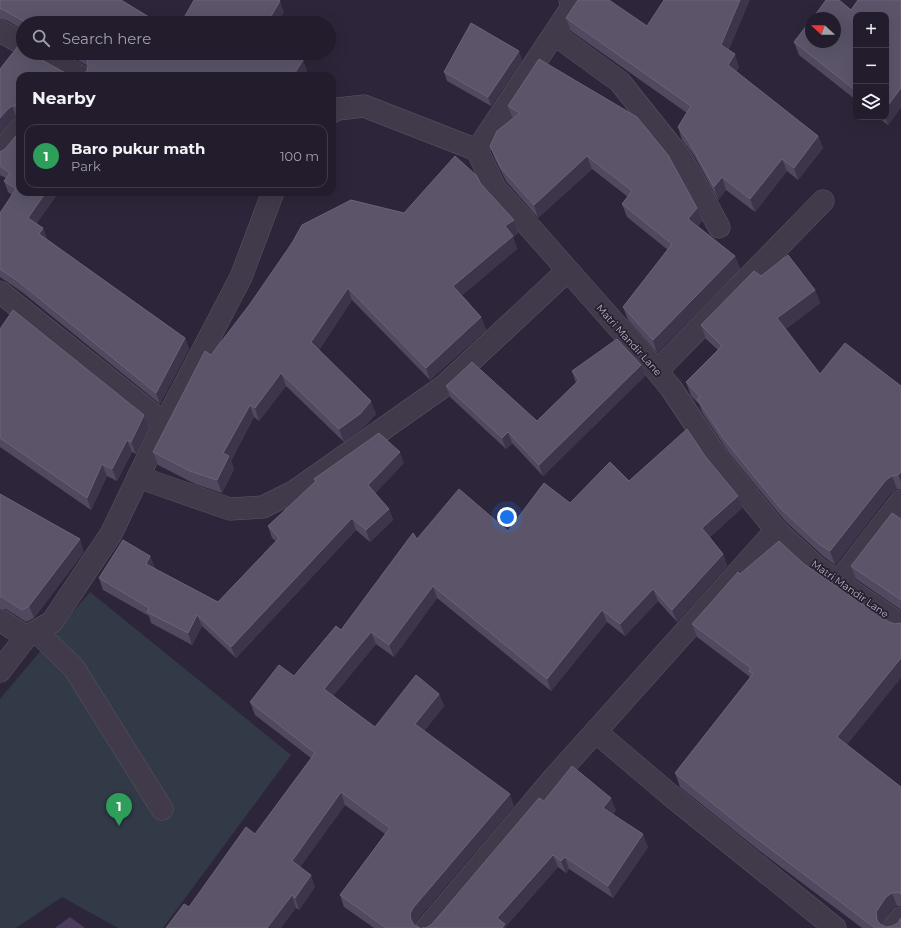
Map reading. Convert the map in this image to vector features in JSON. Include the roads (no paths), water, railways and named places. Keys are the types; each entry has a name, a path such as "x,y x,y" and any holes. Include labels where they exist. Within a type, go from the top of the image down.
{"street":[{"path":"336,110 364,106 477,150 575,1"},
{"path":"0,31 16,40"},
{"path":"554,34 620,82 683,161 719,227"},
{"path":"49,60 67,72"},
{"path":"0,152 16,134"},
{"name":"Matri Mandir Lane","path":"477,150 495,188 671,388 719,460 776,530 816,567 901,625"},
{"path":"0,671 31,634 52,622 111,534 138,477 241,277 271,196"},
{"path":"657,371 823,201"},
{"path":"138,477 230,509 263,507 295,491 444,386 567,271"},
{"path":"0,292 165,424"},
{"path":"838,582 901,501"},
{"path":"427,928 554,778 776,530"},
{"path":"0,620 31,634 74,668 162,809"},
{"path":"596,732 669,794 835,928"},
{"path":"893,928 901,918"}],"place":[{"name":"Baro pukur math","path":"119,826"}]}
